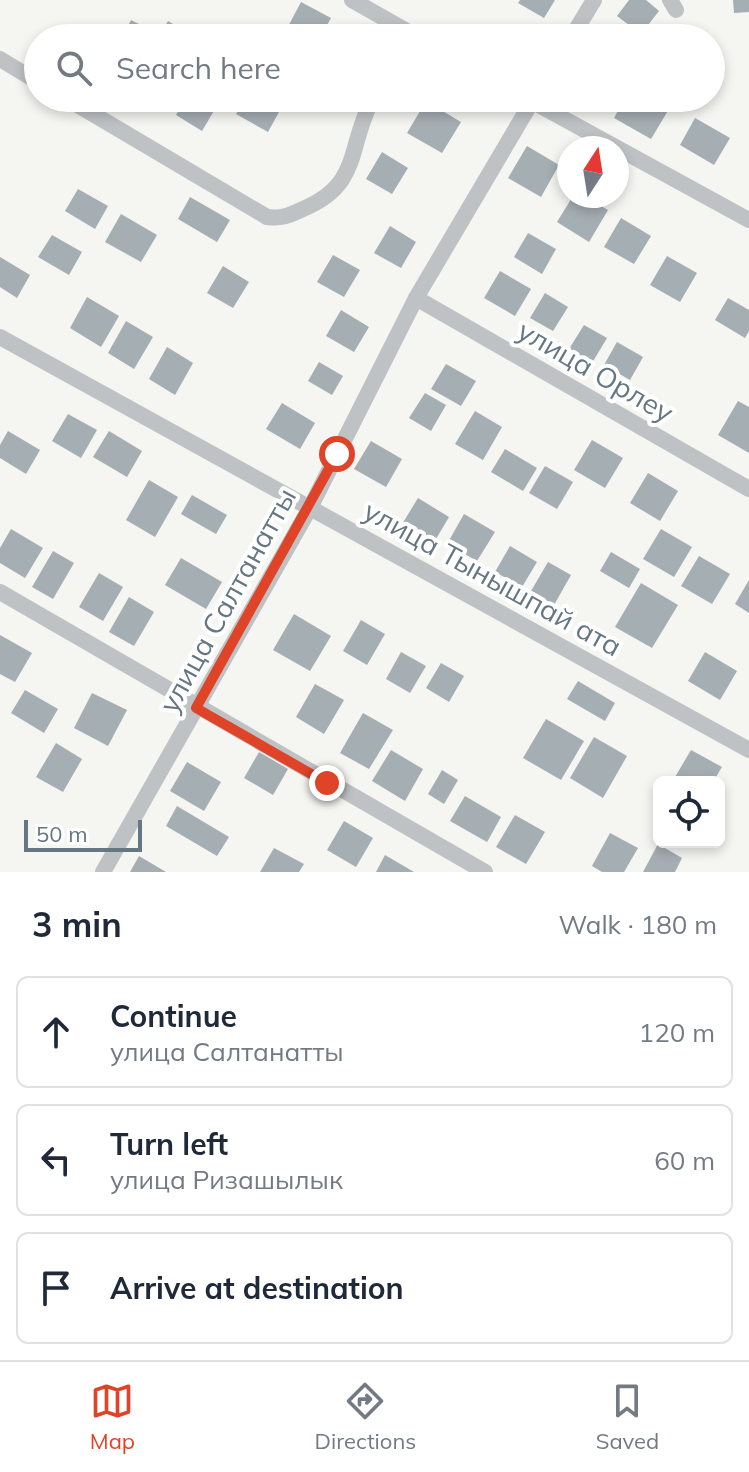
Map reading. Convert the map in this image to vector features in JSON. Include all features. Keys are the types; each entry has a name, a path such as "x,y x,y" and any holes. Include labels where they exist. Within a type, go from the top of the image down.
{"street":[{"path":"352,0 394,24"},
{"path":"579,24 594,0"},
{"path":"0,59 24,74"},
{"path":"90,112 267,217 284,219 324,201 338,189 351,161 366,112"},
{"name":"улица Салтанатты","path":"103,872 311,506 416,298 523,112"},
{"path":"554,112 749,220"},
{"name":"улица Орлеу","path":"416,298 749,489"},
{"name":"улица Тынышпай ата","path":"0,337 749,750"},
{"path":"0,592 196,708 485,872"}],"building":[{"path":"520,0 555,0 544,18 518,3"},
{"path":"629,0 646,0 659,11 649,24 628,24 617,16"},
{"path":"733,0 749,0 749,12 734,13"},
{"path":"301,2 331,18 328,24 289,24"},
{"path":"178,112 213,112 202,131 176,115"},
{"path":"237,112 279,112 268,132"},
{"path":"419,112 444,112 461,122 442,153 407,133"},
{"path":"617,112 667,112 651,139 614,118"},
{"path":"695,118 730,138 714,165 680,145"},
{"path":"527,146 557,164 541,197 508,178"},
{"path":"382,152 408,168 392,194 366,179"},
{"path":"78,189 108,206 95,229 65,211"},
{"path":"190,197 230,220 217,242 178,219"},
{"path":"566,208 608,210 589,242 557,222"},
{"path":"121,214 157,235 141,262 105,242"},
{"path":"621,218 651,236 634,264 604,247"},
{"path":"390,226 416,242 401,268 374,253"},
{"path":"528,233 556,249 542,274 514,257"},
{"path":"52,235 82,252 69,275 38,257"},
{"path":"333,255 360,270 344,297 317,282"},
{"path":"667,256 697,273 680,302 650,285"},
{"path":"0,257 30,275 17,298 0,287"},
{"path":"223,266 249,282 233,308 207,293"},
{"path":"500,271 531,289 515,316 484,298"},
{"path":"545,293 568,307 553,331 530,318"},
{"path":"87,297 119,316 101,347 70,328"},
{"path":"728,298 749,310 749,331 745,338 715,320"},
{"path":"341,310 369,327 354,352 326,336"},
{"path":"126,321 153,337 134,369 108,353"},
{"path":"584,325 607,338 592,363 569,349"},
{"path":"617,342 643,357 630,380 604,365"},
{"path":"167,347 193,363 175,395 149,379"},
{"path":"319,362 343,376 332,395 308,381"},
{"path":"446,364 476,381 461,406 431,389"},
{"path":"425,393 446,405 431,431 409,418"},
{"path":"738,401 749,407 749,453 718,435"},
{"path":"282,403 315,423 300,449 266,429"},
{"path":"475,411 502,427 483,460 455,444"},
{"path":"68,414 97,430 81,458 52,441"},
{"path":"8,431 40,450 26,474 0,458 0,445"},
{"path":"109,431 142,451 127,477 93,457"},
{"path":"592,440 623,458 605,488 574,470"},
{"path":"371,441 402,459 386,487 354,469"},
{"path":"505,449 537,468 523,491 491,472"},
{"path":"545,466 573,482 557,509 529,493"},
{"path":"648,473 678,491 660,521 630,503"},
{"path":"149,480 178,497 155,537 126,520"},
{"path":"192,495 227,515 216,534 181,514"},
{"path":"418,498 449,517 433,544 401,526"},
{"path":"464,514 495,532 477,561 447,544"},
{"path":"11,529 43,548 25,578 0,563 0,548"},
{"path":"661,529 692,547 674,577 643,559"},
{"path":"510,546 537,562 522,587 495,572"},
{"path":"53,551 74,563 53,599 32,587"},
{"path":"611,552 640,569 629,588 600,571"},
{"path":"699,556 730,574 712,604 681,586"},
{"path":"181,558 222,582 206,609 165,585"},
{"path":"548,562 571,575 554,605 531,591"},
{"path":"99,573 123,587 103,621 79,607"},
{"path":"749,580 749,613 735,604"},
{"path":"641,583 678,605 652,648 615,627"},
{"path":"129,597 154,612 134,646 109,632"},
{"path":"294,614 331,636 310,671 273,650"},
{"path":"361,620 385,634 367,665 343,651"},
{"path":"0,635 32,653 15,682 0,674"},
{"path":"401,652 426,666 410,693 386,679"},
{"path":"705,652 737,671 720,700 688,681"},
{"path":"441,663 464,676 449,702 426,688"},
{"path":"578,681 615,703 605,721 567,699"},
{"path":"315,684 344,700 324,734 296,717"},
{"path":"25,690 58,709 44,733 11,713"},
{"path":"92,693 127,710 108,746 74,728"},
{"path":"363,713 393,730 369,769 340,753"},
{"path":"546,719 584,741 561,780 523,758"},
{"path":"594,737 627,756 603,798 570,778"},
{"path":"56,743 82,759 63,792 36,777"},
{"path":"391,750 423,769 405,801 372,781"},
{"path":"691,750 722,767 717,776 676,776"},
{"path":"259,752 288,769 273,795 244,778"},
{"path":"187,762 221,782 204,811 170,791"},
{"path":"442,770 458,780 444,804 428,794"},
{"path":"465,796 501,817 487,842 450,821"},
{"path":"177,806 229,837 217,856 166,826"},
{"path":"515,815 545,832 526,864 496,847"},
{"path":"344,821 373,838 356,867 327,850"},
{"path":"610,833 638,848 624,872 602,872 592,866"},
{"path":"274,848 304,864 299,872 260,872"},
{"path":"656,848 665,848 682,858 675,872 643,872"},
{"path":"385,855 414,872 376,872"},
{"path":"139,856 166,872 130,872"}],"route":[{"path":"327,783 196,708 311,506 337,454"}]}
